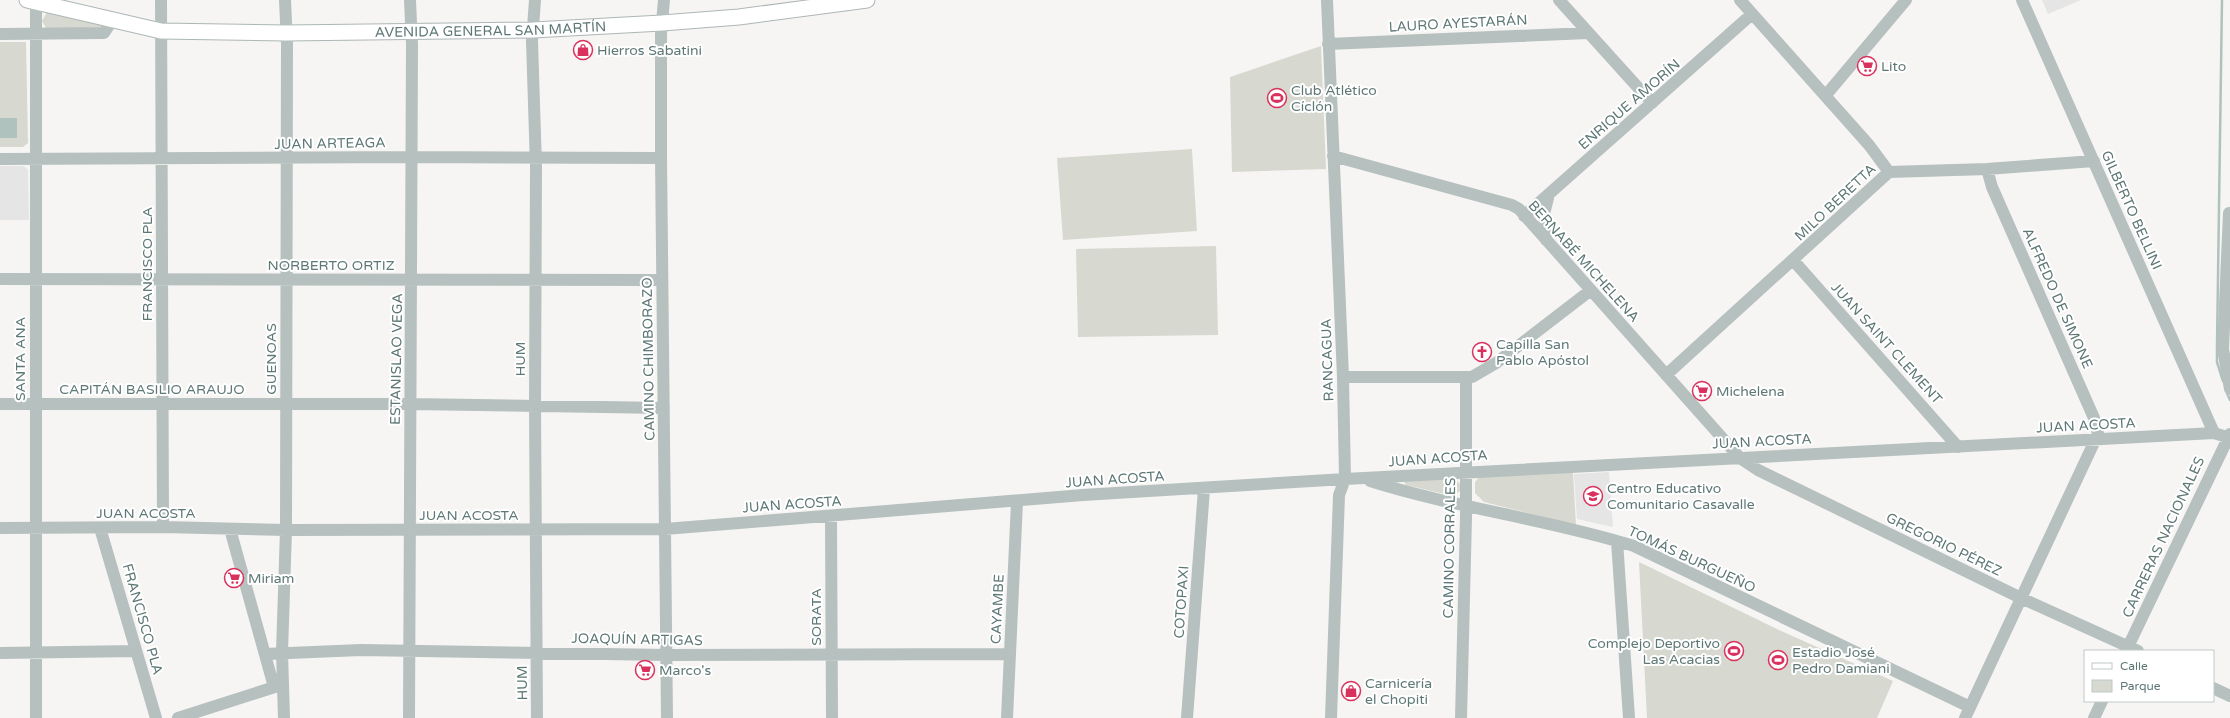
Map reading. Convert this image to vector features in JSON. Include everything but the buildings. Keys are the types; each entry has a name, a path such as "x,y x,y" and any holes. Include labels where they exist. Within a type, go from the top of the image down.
{"main road":[{"name":"AVENIDA GENERAL SAN MARTÍN","path":"33,1 112,21 161,31 286,33 533,30 662,23 739,17 867,0"}],"street":[{"name":"FRANCISCO PLA","path":"161,0 163,527"},
{"name":"GUENOAS","path":"284,718 279,685 282,652 286,530 285,0"},
{"name":"ESTANISLAO VEGA","path":"409,718 412,157 410,0"},
{"name":"HUM","path":"534,0 532,48 535,158 537,718"},
{"name":"CAMINO CHIMBORAZO","path":"664,0 662,23 661,158 667,718"},
{"name":"RANCAGUA","path":"1327,0 1343,378 1345,479 1339,495 1331,718"},
{"path":"1559,0 1652,103"},
{"path":"1740,0 1869,144 1889,172"},
{"path":"1826,95 1906,0"},
{"name":"GILBERTO BELLINI","path":"2022,0 2214,433"},
{"name":"SANTA ANA","path":"33,1 36,34 37,158 35,404 36,718"},
{"name":"ENRIQUE AMORÍN","path":"1524,216 1752,14"},
{"path":"0,34 104,33 112,21"},
{"name":"LAURO AYESTARÁN","path":"1328,44 1588,32"},
{"name":"BERNABÉ MICHELENA","path":"1334,156 1506,202 1518,209 1740,458"},
{"name":"JUAN ARTEAGA","path":"0,158 661,158"},
{"name":"MILO BERETTA","path":"1666,375 1889,172 1987,169 2094,161"},
{"name":"ALFREDO DE SIMONE","path":"1987,169 1992,186 2094,418 2098,428 2096,440"},
{"path":"1546,240 1544,214 1549,194"},
{"path":"2229,213 2222,349 2230,389"},
{"name":"JUAN SAINT CLEMENT","path":"1793,260 1958,447"},
{"name":"NORBERTO ORTIZ","path":"0,279 662,280"},
{"path":"1343,378 1466,378 1478,374 1496,363 1591,290"},
{"name":"CAMINO CORRALES","path":"1461,718 1466,507 1466,378"},
{"name":"CAPITÁN BASILIO ARAUJO","path":"0,404 410,404 664,408"},
{"name":"JUAN ACOSTA","path":"0,528 163,527 286,530 665,529 1017,502 1083,495 1204,489 1466,471 2214,433 2229,436"},
{"name":"CARRERAS NACIONALES","path":"2131,649 2229,436"},
{"path":"1964,718 2096,440"},
{"name":"GREGORIO PÉREZ","path":"1740,458 1758,470 2021,598 2131,649"},
{"name":"TOMÁS BURGUEÑO","path":"1362,478 1466,507 1634,546 1970,706"},
{"name":"COTOPAXI","path":"1187,718 1204,489"},
{"name":"CAYAMBE","path":"1007,718 1017,502"},
{"name":"SORATA","path":"831,516 832,718"},
{"name":"FRANCISCO PLA","path":"100,528 156,718"},
{"path":"178,718 279,685 265,654 230,529"},
{"path":"1617,541 1628,718"},
{"path":"0,653 136,651"},
{"name":"JOAQUÍN ARTIGAS","path":"265,654 282,652 409,651 832,656 1010,654"},
{"path":"2214,688 2230,696"},
{"path":"2094,718 2102,702"}],"shaded area":[{"path":"2042,0 2081,0 2048,14"},
{"path":"0,118 17,118 17,138 0,138"},
{"path":"0,166 24,166 28,170 29,220 0,220"},
{"name":"Centro Educativo Comunitario Casavalle","path":"1609,472 1613,527 1577,519 1574,474"}],"green space":[{"path":"47,12 102,24 102,28 46,28 42,21"},
{"path":"0,42 26,42 28,143 23,147 0,147"},
{"name":"Club Atlético Cíclón","path":"1321,46 1326,169 1232,172 1230,77"},
{"path":"1192,149 1197,231 1063,240 1057,158"},
{"path":"1216,246 1218,335 1078,337 1076,249"},
{"path":"1573,472 1576,525 1484,502 1475,493 1475,482 1479,477"},
{"path":"1455,478 1460,484 1460,491 1453,496 1406,485 1404,482 1404,480"},
{"name":"Complejo Deportivo Las Acacias","path":"1639,562 1779,630 1893,681 1877,718 1647,718"}],"waterway":[{"path":"2222,0 2217,362 2223,381"},
{"path":"2227,393 2230,400"}],"place":[{"name":"Hierros Sabatini","path":"583,50"},
{"name":"Lito","path":"1867,66"},
{"name":"Club Atlético Cíclón","path":"1277,98"},
{"name":"Capilla San Pablo Apóstol","path":"1482,352"},
{"name":"Michelena","path":"1702,391"},
{"name":"Centro Educativo Comunitario Casavalle","path":"1593,496"},
{"name":"Miriam","path":"234,578"},
{"name":"Complejo Deportivo Las Acacias","path":"1734,651"},
{"name":"Estadio José Pedro Damiani","path":"1778,660"},
{"name":"Marco's","path":"645,670"},
{"name":"Carnicería el Chopiti","path":"1351,691"}]}
